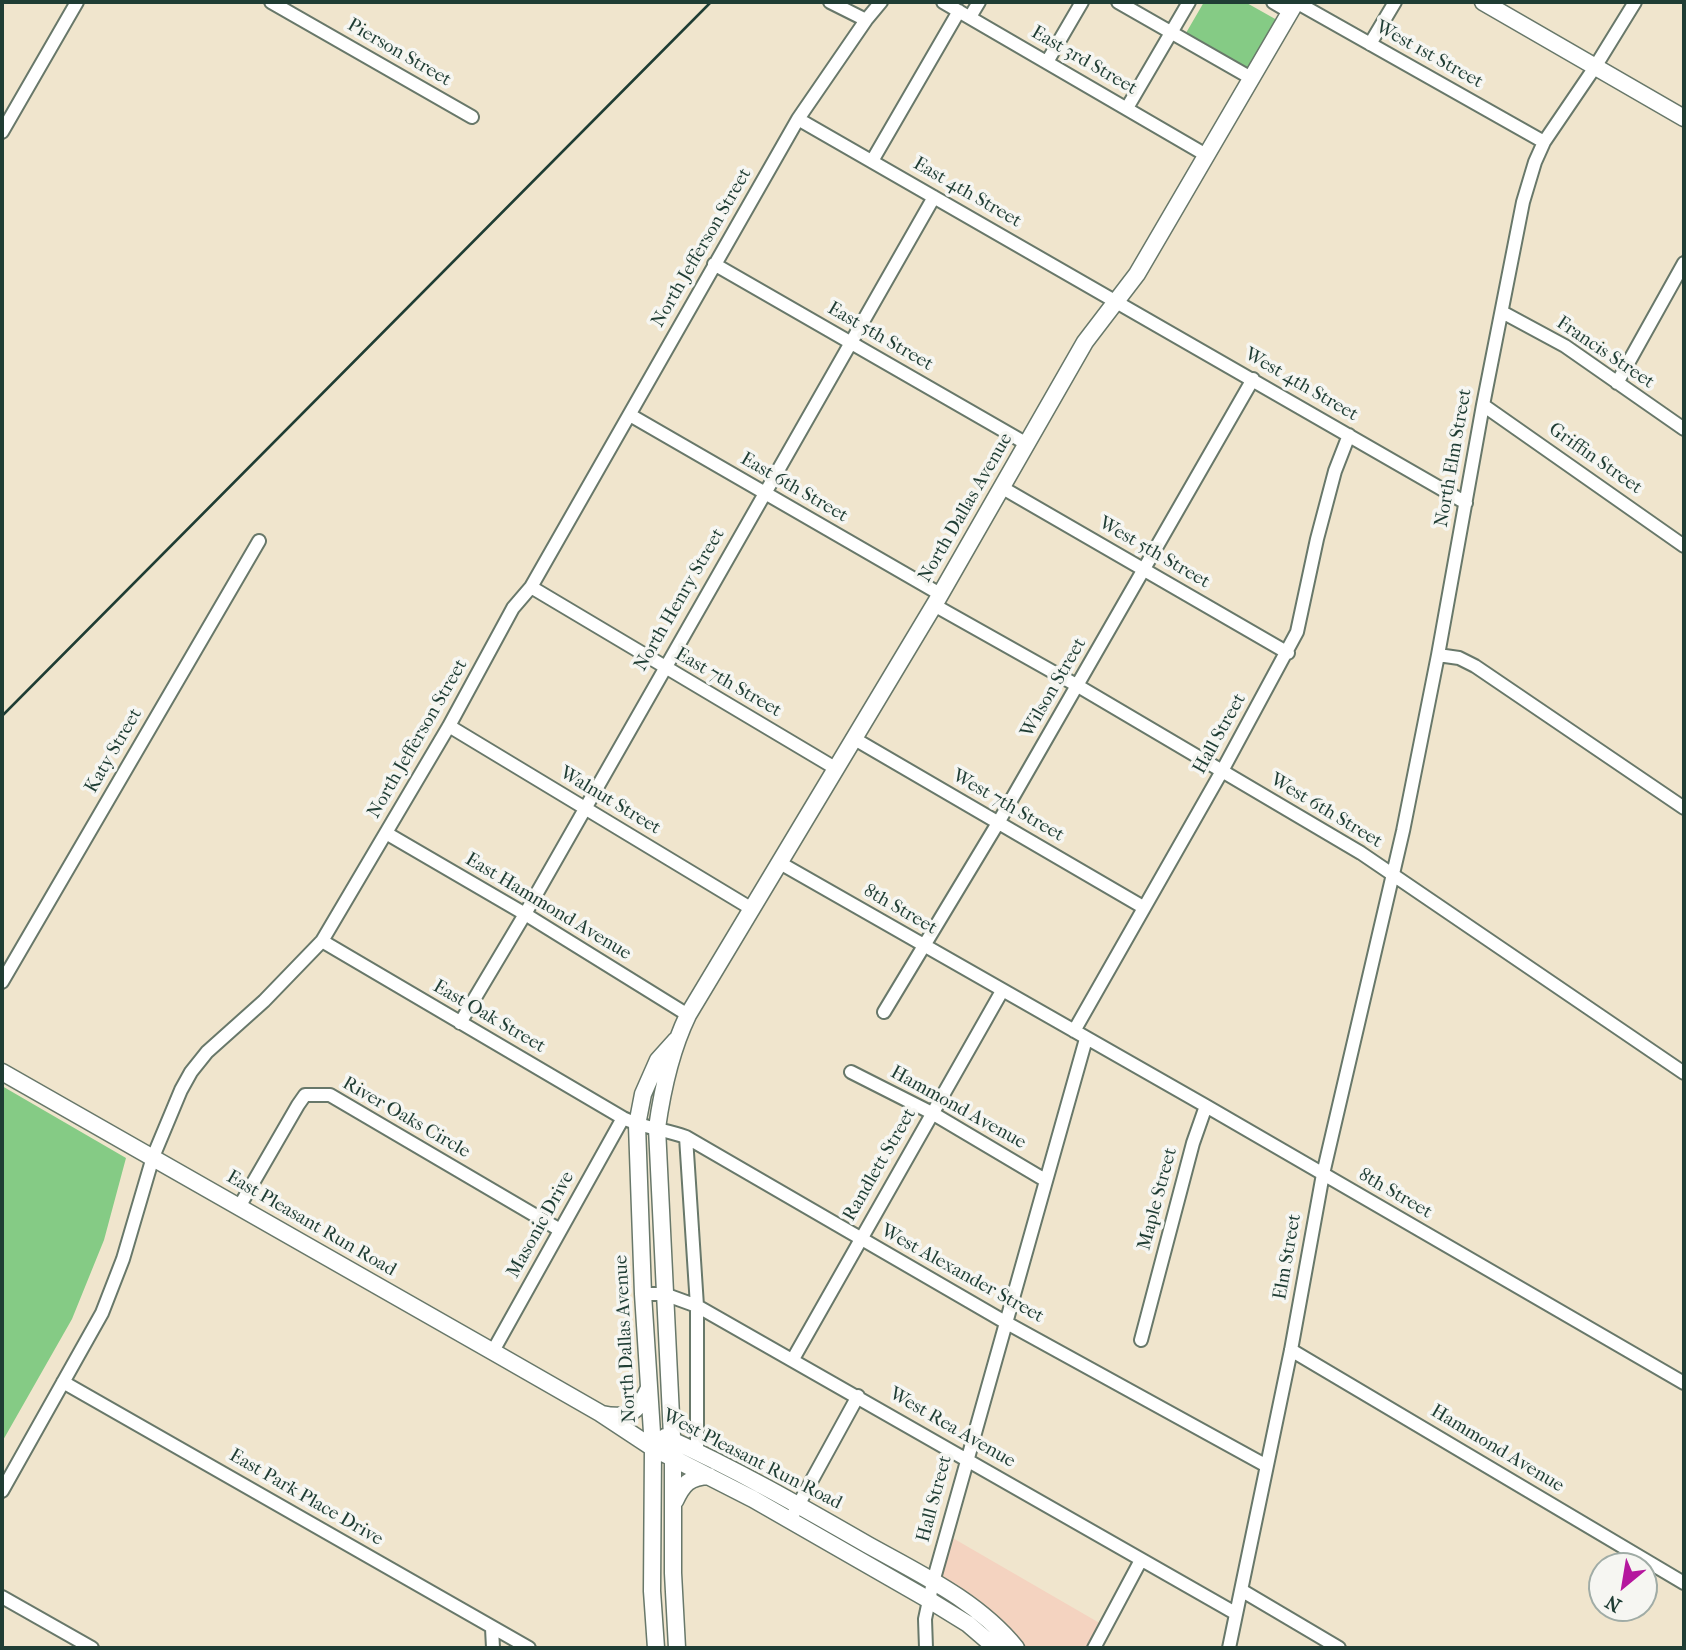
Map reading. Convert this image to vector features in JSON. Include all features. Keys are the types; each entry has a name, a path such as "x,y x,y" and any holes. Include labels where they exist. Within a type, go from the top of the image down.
{"main road":[{"path":"1483,2 1684,118"},
{"name":"North Dallas Avenue","path":"677,1648 674,1590 675,1501 657,1128 662,1094 671,1071 677,1038 688,1015 937,600 1085,342 1137,274 1294,5"},
{"name":"North Dallas Avenue","path":"656,1648 652,1591 653,1448 630,1121 657,1060 677,1038"},
{"name":"East Pleasant Run Road","path":"2,1072 600,1413"},
{"path":"600,1413 628,1415 638,1408 649,1388"},
{"name":"West Pleasant Run Road","path":"600,1413 672,1440 798,1505 933,1582 984,1616 1002,1631 1016,1648"},
{"name":"West Pleasant Run Road","path":"600,1413 653,1448 790,1520 929,1600 968,1624 996,1648"},
{"path":"675,1501 684,1484 690,1479 709,1476"},
{"path":"652,1591 674,1590"}],"street":[{"path":"2,132 77,2"},
{"name":"Pierson Street","path":"271,2 472,117"},
{"path":"830,2 866,20"},
{"name":"North Jefferson Street","path":"2,1491 91,1334 116,1280 153,1157 181,1090 207,1052 264,1001 322,941 449,726 513,608 531,587 798,119 881,2"},
{"name":"East 3rd Street","path":"943,2 1206,155"},
{"path":"872,161 964,14 979,2"},
{"path":"1047,62 1082,2"},
{"path":"1118,2 1251,78"},
{"path":"1127,108 1189,2"},
{"name":"West 1st Street","path":"1273,2 1294,5 1370,44 1544,142"},
{"path":"1370,44 1395,2"},
{"name":"North Elm Street","path":"1393,874 1438,654 1523,202 1544,142 1635,2"},
{"name":"East 4th Street","path":"798,119 1117,300"},
{"name":"North Henry Street","path":"460,1023 525,915 934,197"},
{"path":"1617,383 1684,263"},
{"name":"East 5th Street","path":"714,264 1027,444"},
{"name":"West 4th Street","path":"1117,300 1466,503"},
{"name":"Francis Street","path":"1502,312 1565,346 1684,429"},
{"name":"Wilson Street","path":"884,1013 1078,686 1253,379"},
{"name":"Griffin Street","path":"1483,405 1684,546"},
{"name":"East 6th Street","path":"630,415 764,492 937,600"},
{"name":"Hall Street","path":"1074,1031 1288,653 1297,632 1335,471 1349,435"},
{"name":"West 5th Street","path":"1001,487 1288,653"},
{"name":"Katy Street","path":"2,982 259,541"},
{"name":"East 7th Street","path":"531,587 835,768"},
{"name":"West 6th Street","path":"937,600 1393,874 1684,1073"},
{"path":"1438,654 1459,658 1475,666 1684,808"},
{"name":"Walnut Street","path":"449,726 752,909"},
{"name":"West 7th Street","path":"853,738 1143,907"},
{"name":"East Hammond Avenue","path":"386,833 688,1015"},
{"name":"8th Street","path":"780,863 1684,1383"},
{"name":"Elm Street","path":"1228,1648 1291,1350 1323,1174 1393,874"},
{"name":"East Oak Street","path":"322,941 630,1121"},
{"name":"Randlett Street","path":"793,1359 1002,991"},
{"name":"Hall Street","path":"926,1648 925,1619 933,1582 1086,1039"},
{"name":"Hammond Avenue","path":"851,1072 932,1113 1045,1180"},
{"name":"River Oaks Circle","path":"239,1207 305,1095 316,1093 330,1095 560,1230"},
{"name":"Maple Street","path":"1140,1340 1193,1143 1206,1106"},
{"name":"West Alexander Street","path":"630,1121 686,1138 1006,1322 1265,1465"},
{"name":"Masonic Drive","path":"493,1352 560,1230 630,1121"},
{"path":"686,1138 697,1306 697,1452"},
{"name":"West Rea Avenue","path":"643,1294 664,1294 697,1306 1235,1613"},
{"name":"Hammond Avenue","path":"1291,1350 1684,1583"},
{"name":"East Park Place Drive","path":"63,1382 529,1648"},
{"path":"790,1520 858,1396"},
{"path":"1094,1648 1141,1560"},
{"path":"1241,1591 1339,1648"},
{"path":"2,1597 92,1648"},
{"path":"492,1628 493,1648"}],"shaded area":[{"path":"951,1537 1103,1625 1089,1648 1027,1648 983,1604 943,1579 941,1573"}],"green space":[{"path":"1204,2 1245,2 1277,20 1249,69 1186,33"},
{"path":"2,1086 126,1158 104,1240 72,1319 2,1442"}],"railway":[{"path":"2,716 711,2"}]}
